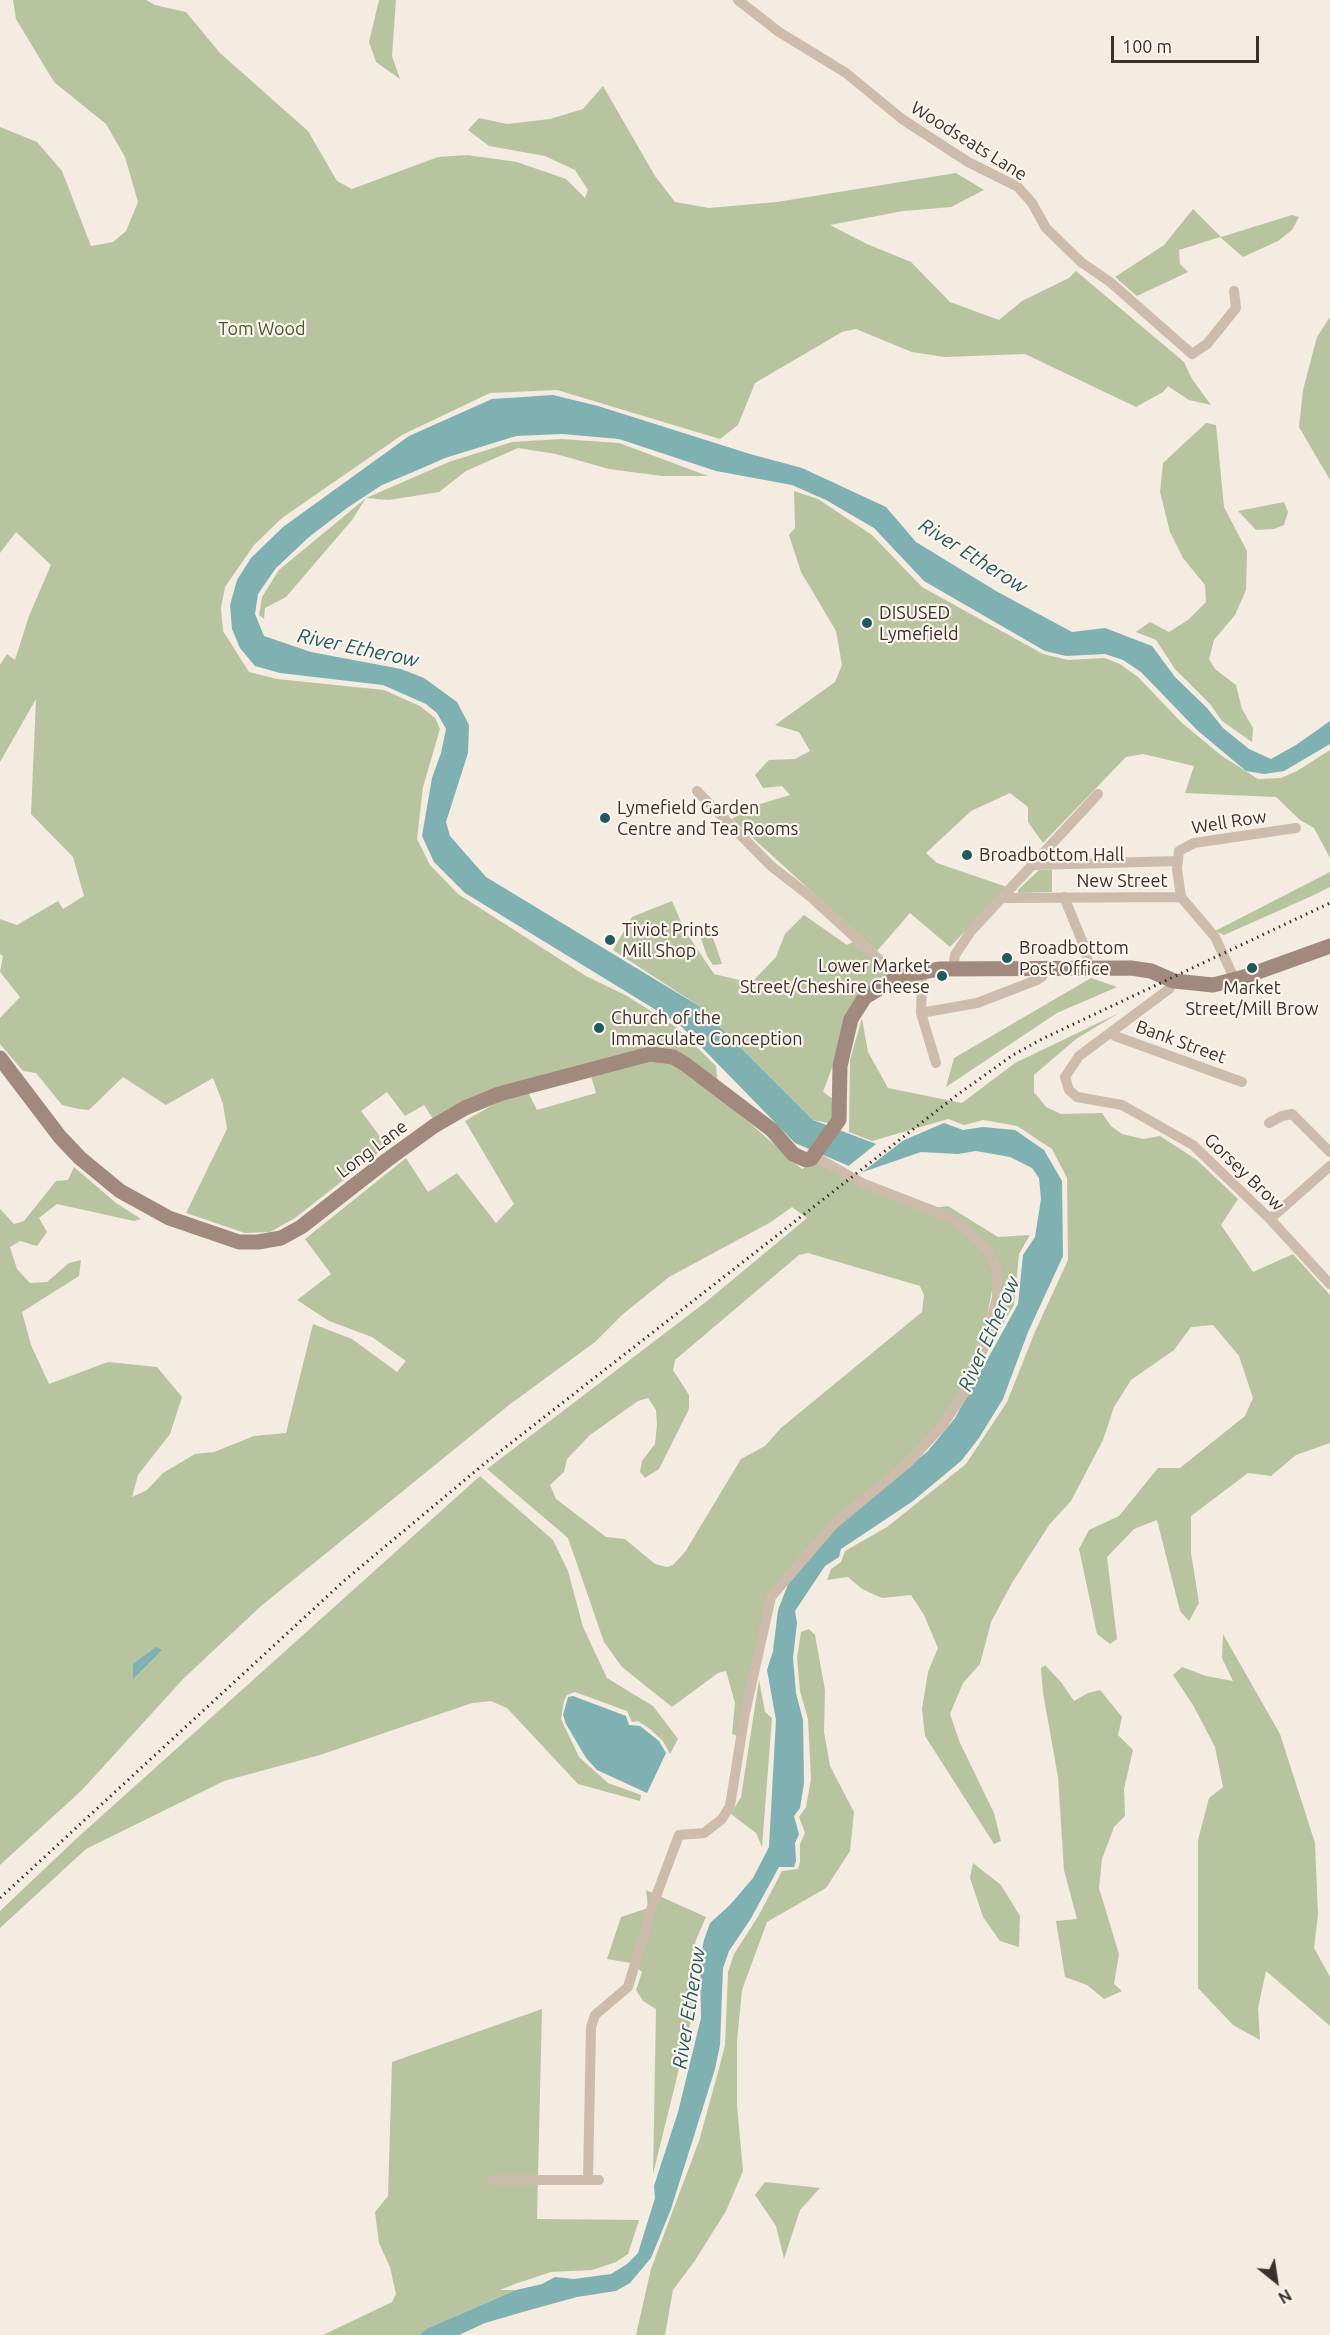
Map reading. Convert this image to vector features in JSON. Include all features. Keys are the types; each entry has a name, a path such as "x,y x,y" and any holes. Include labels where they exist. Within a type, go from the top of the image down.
{"street":[{"name":"Woodseats Lane","path":"738,0 779,32 846,73 902,119 968,162 1018,187 1032,203 1046,228 1081,261 1110,282 1192,354 1207,344 1236,308 1234,291"},
{"path":"697,791 771,866 811,897 898,977"},
{"path":"953,969 955,955 971,931 1035,865 1064,829 1098,794"},
{"name":"Well Row","path":"1177,861 1181,848 1194,843 1296,828"},
{"path":"1035,865 1177,861 1181,897 1215,937 1235,980"},
{"name":"New Street","path":"1005,897 1181,897"},
{"path":"1064,897 1085,948 1089,968"},
{"path":"492,2180 594,2180 591,2027 595,2015 626,1995 676,1838 683,1834 704,1833 722,1819 730,1806 745,1713 771,1597 833,1525 910,1461 942,1426 965,1392 984,1347 997,1298 997,1270 987,1249 965,1228 944,1215 864,1184 810,1156 838,1122 840,1066 851,1019 865,997 898,977 919,971 953,969 1140,969 1174,981 1198,985 1235,980 1330,946"},
{"path":"921,1013 977,1003 1037,980 1042,977 1044,969"},
{"path":"919,971 922,981 921,1013 936,1063"},
{"name":"Gorsey Brow","path":"1174,981 1169,989 1079,1056 1068,1068 1065,1077 1072,1094 1122,1105 1193,1145 1270,1219 1330,1284"},
{"name":"Bank Street","path":"1112,1032 1115,1036 1242,1082"},
{"name":"Long Lane","path":"0,1058 60,1137 80,1158 120,1191 169,1218 239,1242 269,1241 291,1234 435,1126 465,1108 499,1094 650,1054 673,1057 810,1156"},
{"path":"1269,1123 1282,1116 1293,1114 1330,1152"},
{"path":"1270,1219 1330,1166"}],"green space":[{"name":"Tom Wood","path":"13,0 146,0 155,5 186,12 220,53 308,131 337,181 352,189 438,157 467,155 517,162 566,179 585,198 588,190 575,170 545,156 489,146 468,130 479,118 507,124 550,119 583,109 603,86 655,176 675,202 709,208 777,202 956,173 984,190 951,207 903,211 830,225 867,244 911,262 950,302 999,320 1022,301 1069,278 1076,271 1184,362 1192,379 1211,405 1189,400 1168,386 1163,392 1136,407 1025,354 945,357 912,352 856,329 842,332 755,383 738,425 720,439 557,390 490,393 402,435 282,518 254,545 225,587 221,608 223,631 249,672 277,679 384,690 420,706 435,718 440,729 423,787 417,839 430,865 458,894 586,976 627,996 676,1027 716,1066 719,1096 802,1169 819,1161 927,1209 948,1206 998,1237 1030,1235 1019,1254 1014,1305 990,1345 1001,1295 994,1279 981,1349 963,1391 941,1424 768,1595 739,1736 732,1734 735,1703 726,1671 718,1673 672,1707 622,1667 604,1642 568,1538 487,1469 707,1301 807,1218 792,1207 771,1222 669,1277 622,1315 595,1342 509,1405 261,1606 184,1678 82,1790 0,1865 0,1209 14,1224 24,1221 56,1181 68,1180 74,1167 116,1203 141,1219 134,1221 57,1204 39,1218 47,1232 37,1246 20,1241 10,1247 17,1269 30,1283 47,1282 69,1263 81,1260 79,1276 22,1312 31,1345 49,1384 108,1362 157,1367 182,1397 170,1434 138,1475 132,1497 147,1490 163,1473 195,1454 214,1452 254,1436 286,1433 313,1324 352,1339 397,1372 406,1361 372,1337 329,1321 297,1300 331,1274 305,1239 406,1158 428,1192 457,1173 496,1223 514,1204 465,1121 501,1100 528,1092 537,1110 596,1093 588,1066 433,1119 424,1105 405,1116 387,1092 361,1111 387,1146 295,1218 270,1232 245,1233 186,1213 227,1129 223,1104 213,1078 166,1105 123,1077 89,1110 79,1109 62,1105 36,1073 23,1071 0,1044 0,1018 20,997 0,972 3,956 0,954 0,919 17,925 58,901 63,909 84,896 73,857 31,814 36,699 0,762 0,665 7,654 15,660 29,616 51,565 16,532 0,553 0,127 37,142 62,171 91,246 113,242 126,231 138,202 125,157 106,124 54,82 16,19","holes":["808,1253 920,1286 924,1295 922,1312 781,1428 765,1446 741,1459 685,1552 673,1565 667,1567 655,1564 625,1539 606,1537 556,1499 550,1485 564,1472 567,1459 590,1435 638,1401 648,1398 656,1410 655,1444 642,1461 640,1472 645,1478 659,1469 689,1409 689,1395 673,1370 675,1360 799,1255"]},
{"path":"379,0 396,0 392,56 400,79 376,62 369,42"},
{"path":"1193,209 1221,237 1292,215 1299,217 1292,230 1278,241 1243,257 1220,237 1179,250 1180,264 1188,272 1137,296 1115,277 1164,245"},
{"path":"1330,317 1330,480 1299,427 1303,390 1317,337"},
{"path":"1206,423 1216,425 1224,507 1247,551 1246,590 1235,615 1214,640 1209,659 1215,669 1236,685 1242,709 1253,728 1252,742 1222,721 1210,704 1175,669 1156,640 1136,632 1150,622 1169,632 1188,620 1206,602 1205,585 1183,558 1170,532 1160,492 1163,463"},
{"path":"561,439 619,443 708,476 662,476 609,469 556,454 518,448 466,471 439,492 389,500 366,498 449,462 512,442"},
{"path":"794,491 818,499 872,535 922,587 1043,654 1068,660 1105,658 1120,664 1138,677 1182,723 1222,756 1258,779 1281,778 1297,771 1330,750 1330,858 1314,828 1300,820 1276,797 1185,793 1194,766 1143,754 1126,757 1043,843 1028,822 1028,807 1010,793 971,811 926,853 937,863 1007,887 950,947 910,913 877,951 732,819 750,807 790,795 782,786 763,788 755,775 769,760 795,759 810,751 799,732 775,725 835,682 842,665 836,631 801,572 789,535 795,528"},
{"path":"366,498 352,520 286,597 265,608 264,619 259,615 262,597 279,570"},
{"path":"1284,502 1288,512 1284,525 1274,529 1256,530 1238,511"},
{"path":"1039,870 1052,870 1052,892 1018,893 1018,890"},
{"path":"1330,872 1330,887 1224,935 1215,931"},
{"path":"672,901 684,929 714,974 751,983 776,957 785,934 804,915 847,945 853,942 888,974 873,984 836,1057 823,1092 833,1099 833,1124 813,1120 699,1006 613,950 632,917"},
{"path":"709,926 722,964 713,965 707,956 697,927"},
{"path":"1091,978 1117,987 1057,1013 946,1087 954,1058"},
{"path":"1119,1013 1076,1039 1034,1075 1034,1092 1046,1107 1061,1114 1102,1113 1111,1126 1122,1134 1143,1139 1160,1136 1197,1160 1238,1199 1221,1225 1253,1272 1293,1254 1330,1295 1330,1443 1296,1455 1271,1476 1248,1473 1191,1516 1191,1553 1199,1603 1189,1621 1180,1611 1157,1520 1134,1529 1107,1557 1117,1639 1110,1644 1097,1634 1079,1549 1089,1530 1119,1516 1158,1468 1180,1468 1245,1416 1253,1398 1239,1356 1213,1325 1191,1327 1174,1350 1131,1380 1114,1407 1103,1440 1071,1501 1049,1525 1012,1583 991,1622 980,1664 963,1683 950,1714 960,1743 994,1813 1001,1841 994,1844 925,1736 922,1709 928,1672 938,1648 924,1615 911,1595 882,1598 862,1589 848,1577 827,1580 831,1569 841,1562 845,1551 887,1527 966,1464 1007,1402 1034,1334 1068,1260 1067,1178 1052,1149 1017,1126 983,1120 964,1125 948,1119 872,1141 849,1132 850,1060 862,1018 868,1052 888,1088 962,1103 1015,1063"},
{"path":"480,1476 553,1540 568,1571 583,1627 607,1678 653,1706 678,1739 670,1754 663,1741 650,1729 638,1721 632,1722 627,1711 575,1692 567,1695 561,1719 579,1757 608,1783 641,1795 640,1801 578,1784 507,1708 491,1701 472,1703 320,1755 224,1781 86,1849 0,1928 0,1911 76,1839"},
{"path":"809,1629 815,1635 825,1690 824,1732 830,1766 854,1812 850,1851 826,1888 767,1922 742,1990 737,2041 737,2105 743,2171 726,2211 694,2262 673,2290 665,2335 636,2335 651,2269 699,2141 720,2065 725,2045 728,1972 734,1954 759,1915 782,1871 798,1869 800,1862 800,1844 805,1833 799,1817 806,1807 811,1779 808,1719 800,1691 797,1658 801,1632"},
{"path":"1223,1634 1280,1734 1315,1843 1318,1915 1314,1948 1330,1977 1330,2026 1266,1971 1258,2008 1260,2040 1233,2025 1198,1988 1198,1840 1209,1798 1223,1787 1215,1747 1193,1705 1173,1675 1182,1667 1206,1676 1233,1681 1222,1658"},
{"path":"1045,1665 1074,1701 1088,1693 1100,1690 1122,1717 1118,1735 1133,1750 1124,1789 1125,1816 1114,1827 1102,1859 1099,1888 1119,1954 1114,1984 1122,1991 1104,1999 1087,1985 1065,1977 1056,1921 1077,1919 1064,1870 1058,1777 1043,1693 1041,1668"},
{"path":"759,1680 765,1712 772,1718 762,1847 756,1833 731,1814 741,1797"},
{"path":"973,1863 1001,1885 1020,1916 1019,1947 1000,1941 983,1917 970,1878"},
{"path":"646,1890 706,1917 696,1940 691,1961 695,1977 695,2004 653,2174 656,2009 643,2001 636,1990 642,1972 631,1963 607,1959 621,1917 648,1908"},
{"path":"542,2009 537,2219 639,2220 628,2254 616,2262 592,2270 551,2272 515,2284 500,2290 516,2290 426,2329 419,2335 323,2335 392,2302 396,2294 390,2267 379,2243 375,2212 388,2196 392,2062"},
{"path":"765,2182 820,2188 800,2210 784,2259 776,2226 755,2195"}],"water":[{"path":"553,395 598,406 802,468 886,507 916,542 996,591 1072,632 1105,628 1152,646 1175,677 1207,708 1223,728 1249,749 1271,759 1330,721 1330,744 1284,771 1264,774 1246,771 1197,730 1141,672 1123,660 1105,654 1066,656 1045,651 924,581 874,528 826,500 792,485 716,471 619,439 562,434 516,436 445,458 382,485 309,537 276,568 258,594 255,614 264,636 311,652 401,669 424,678 457,702 469,725 468,753 446,822 450,836 486,877 699,1006 813,1120 876,1144 902,1141 944,1123 963,1130 983,1127 1015,1130 1044,1150 1062,1181 1063,1256 1028,1332 1003,1399 979,1438 961,1461 913,1501 841,1549 839,1557 825,1566 795,1611 797,1623 793,1658 796,1693 803,1720 804,1783 800,1808 794,1816 799,1834 795,1843 796,1861 794,1867 779,1867 750,1920 729,1951 723,1968 720,2045 715,2069 671,2209 651,2258 630,2283 616,2291 577,2297 526,2311 485,2323 459,2335 419,2335 426,2329 516,2290 542,2284 555,2277 574,2279 611,2274 627,2264 638,2253 655,2198 654,2186 678,2112 701,2018 700,1959 704,1940 710,1923 730,1905 753,1878 769,1847 776,1720 767,1670 773,1651 778,1610 794,1569 834,1529 928,1451 955,1418 1018,1304 1023,1255 1035,1237 1041,1199 1039,1178 1032,1168 1010,1157 976,1151 958,1154 921,1152 863,1172 795,1143 679,1024 465,893 434,862 422,836 432,778 446,729 437,713 426,704 383,685 280,673 255,666 240,648 232,629 230,605 237,580 251,558 283,527 409,436 492,399"},
{"path":"156,1647 162,1650 133,1679 133,1664"},
{"path":"573,1696 626,1716 629,1725 640,1726 659,1741 666,1753 647,1793 597,1770 586,1758 563,1715 568,1697"}],"pier":[{"path":"913,1133 860,1174 846,1168 881,1140 902,1138"}],"railway":[{"path":"0,1898 345,1580 484,1464 957,1095 1013,1055 1042,1039 1330,903"}],"place":[{"name":"DISUSED Lymefield","path":"867,623"},
{"name":"Lymefield Garden Centre and Tea Rooms","path":"605,818"},
{"name":"Broadbottom Hall","path":"967,855"},
{"name":"Tiviot Prints Mill Shop","path":"610,940"},
{"name":"Broadbottom Post Office","path":"1007,958"},
{"name":"Market Street/Mill Brow","path":"1252,968"},
{"name":"Lower Market Street/Cheshire Cheese","path":"942,976"},
{"name":"Church of the Immaculate Conception","path":"599,1028"}],"water label":[{"name":"River Etherow","path":"973,556"},
{"name":"River Etherow","path":"358,648"},
{"name":"River Etherow","path":"989,1334"},
{"name":"River Etherow","path":"689,2008"}]}
